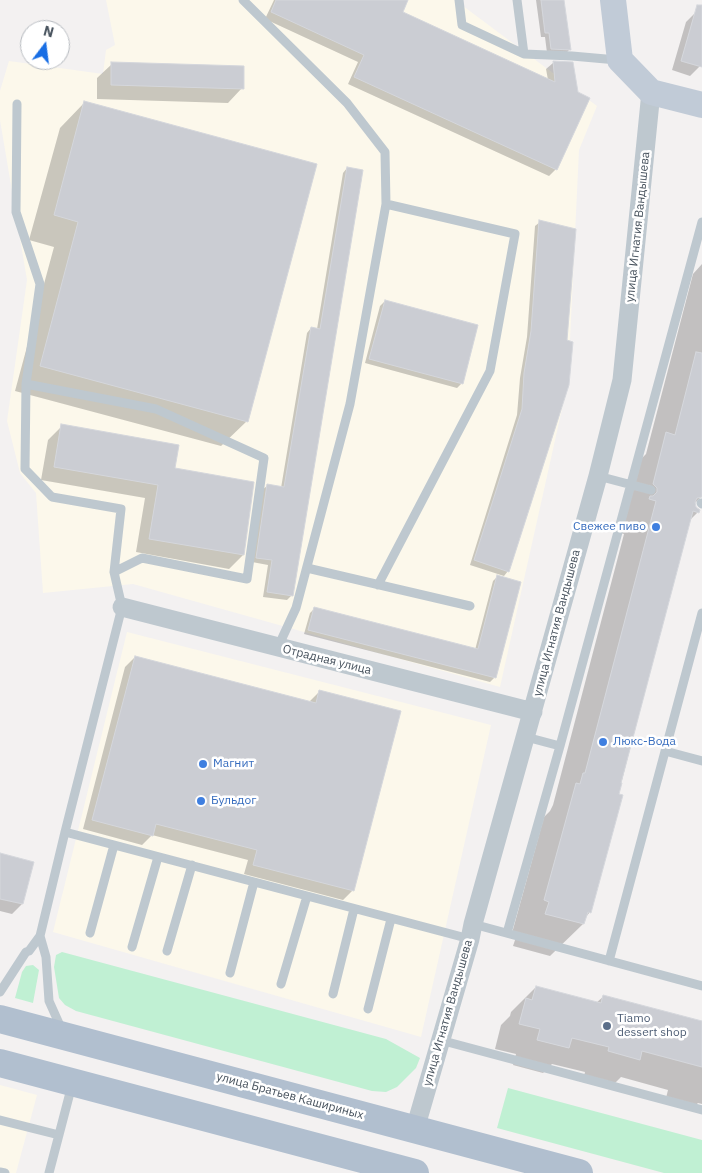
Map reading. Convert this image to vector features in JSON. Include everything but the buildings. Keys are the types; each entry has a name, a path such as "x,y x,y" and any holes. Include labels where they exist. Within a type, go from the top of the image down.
{"main road":[{"name":"улица Братьев Кашириных","path":"0,1019 580,1173"},
{"path":"0,1063 416,1173"}],"street":[{"path":"613,0 620,60 651,92 702,105"},
{"name":"улица Игнатия Вандышева","path":"415,1129 533,712 598,476 622,380 651,92"},
{"name":"Отрадная улица","path":"122,607 533,712"}],"lane":[{"path":"242,0 347,103 385,152 386,204 350,404 296,608 278,647"},
{"path":"459,0 462,25 524,54 620,60"},
{"path":"517,0 524,54"},
{"path":"0,992 26,952 40,936 122,607 114,572 121,509 52,497 25,469 26,384 40,284 16,212 17,104"},
{"path":"378,584 490,371 515,234 386,204"},
{"path":"507,933 560,746 702,222"},
{"path":"26,384 156,409 264,458 247,579 142,558 114,572"},
{"path":"598,476 651,490"},
{"path":"307,568 470,606"},
{"path":"609,961 702,613"},
{"path":"526,737 560,746"},
{"path":"665,751 702,761"},
{"path":"65,832 391,919 471,932 507,933 702,986"},
{"path":"90,932 114,845"},
{"path":"132,947 158,857"},
{"path":"167,951 192,865"},
{"path":"230,973 254,882"},
{"path":"281,984 307,896"},
{"path":"333,994 354,909"},
{"path":"368,1009 391,919"},
{"path":"40,936 46,957 49,1001 64,1036"},
{"path":"440,1040 702,1110"},
{"path":"49,1173 73,1082"},
{"path":"0,1120 59,1135"},
{"path":"0,1172 5,1173"}],"shaded area":[{"path":"106,0 455,0 597,106 579,150 568,382 500,687 133,584 43,593 36,493 20,473 7,421 27,280 0,120 0,91 9,61 20,63 20,70 70,69 103,74 106,50 115,45"},
{"path":"127,632 491,725 421,1037 53,932"},
{"path":"0,1085 37,1095 16,1173 0,1173"}],"green space":[{"path":"62,952 386,1039 420,1058 416,1068 397,1087 386,1092 372,1091 76,1011 65,1005 59,998 54,967 56,955"},
{"path":"33,965 39,970 33,1003 15,998 22,972 26,966"},
{"path":"508,1088 702,1140 702,1173 664,1173 497,1128"}],"place":[{"name":"Свежее пиво","path":"656,527"},
{"name":"Люкс-Вода","path":"603,742"},
{"name":"Магнит","path":"203,764"},
{"name":"Бульдог","path":"201,801"},
{"name":"Tiamo dessert shop","path":"607,1026"}]}
